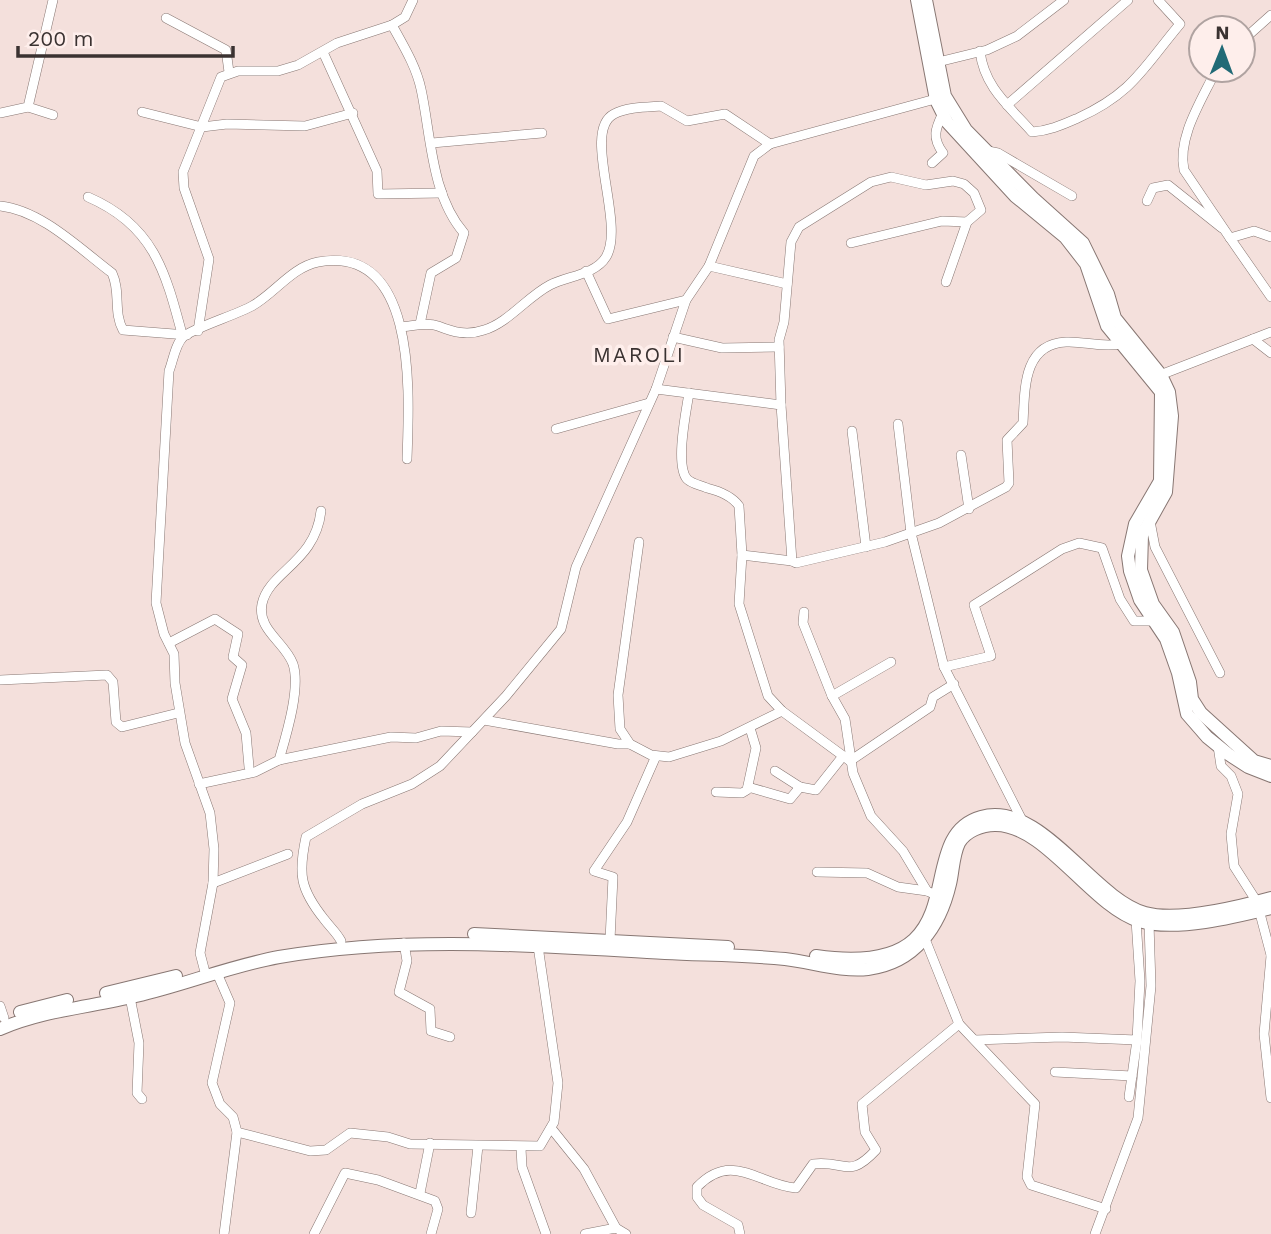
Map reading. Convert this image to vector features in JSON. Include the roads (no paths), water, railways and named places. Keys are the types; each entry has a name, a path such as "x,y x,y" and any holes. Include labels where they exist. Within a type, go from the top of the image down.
{"highway":[{"path":"917,0 941,98 967,130 1083,243 1108,294 1115,318 1169,392 1172,416 1166,492 1142,535 1141,570 1153,604 1173,632 1190,682 1192,699 1201,713 1226,739 1254,761 1271,766"},
{"path":"926,0 938,62 943,113 959,136 1015,196 1065,237 1093,280 1107,326 1121,344 1157,377 1162,398 1160,481 1135,524 1128,556 1140,600 1171,651 1188,714 1218,746 1248,767 1271,776"},
{"path":"1,1018 130,997 273,950 404,935 468,934 610,940 767,949 850,961 870,960 899,950 910,942 929,919 932,893 947,850 960,828 982,817 995,816 1024,824 1119,902 1148,914 1181,915 1262,907"},
{"path":"1,1018 44,1004 120,991 278,957 404,943 538,946 770,958 858,970 904,958 925,939 937,923 947,898 956,852 966,835 984,826 1004,825 1014,828 1052,848 1114,909 1142,921 1182,924 1262,907 1271,898"}],"street":[{"path":"28,107 53,0"},
{"path":"198,331 209,259 184,187 183,172 221,77 229,72 278,71 298,65 337,43 392,25 405,17 413,0"},
{"path":"938,62 980,51 1017,36 1064,0"},
{"path":"1007,105 1128,0"},
{"path":"980,51 986,80 1032,132 1057,128 1105,106 1127,90 1180,24 1177,17 1158,0"},
{"path":"1257,28 1271,15"},
{"path":"166,18 226,50 229,72"},
{"path":"392,25 421,88 446,205 464,233 456,258 431,273 419,324"},
{"path":"323,52 353,113 377,172 378,194 442,193"},
{"path":"1210,84 1182,147 1184,170 1271,297"},
{"path":"341,941 320,914 299,873 306,837 362,804 412,784 440,766 484,720 561,629 576,567 656,389 686,300 709,265 754,156 770,144 941,98"},
{"path":"401,327 419,324 439,326 455,334 484,330 534,294 598,267 609,248 610,200 603,173 602,138 606,121 614,114 661,106 687,121 725,114 770,144"},
{"path":"0,113 28,107 52,116"},
{"path":"142,112 202,127 305,126 353,113"},
{"path":"932,163 943,153 936,143 935,129 943,113"},
{"path":"432,144 542,133"},
{"path":"988,151 998,153 1072,196"},
{"path":"792,561 779,347 791,242 799,227 871,182 891,177 926,185 953,181 964,184 974,193 982,210 967,222 946,282"},
{"path":"1147,201 1153,188 1168,186 1228,234 1254,231 1271,237"},
{"path":"88,198 117,211 145,236 185,334"},
{"path":"0,206 13,207 32,217 112,273 117,283 118,321 123,330 185,334 198,331 270,296 293,274 316,262 359,263 373,273 401,327 408,372 407,459"},
{"path":"851,243 942,221 967,222"},
{"path":"709,265 787,284"},
{"path":"586,271 608,319 686,300"},
{"path":"1157,377 1271,332"},
{"path":"185,334 176,348 170,371 156,603 174,654 178,713 210,813 214,849 213,883 201,935 200,953 209,973 230,1003 212,1083 220,1104 233,1117 237,1132 224,1234"},
{"path":"673,337 722,348 779,347"},
{"path":"1252,339 1271,353"},
{"path":"742,555 792,561 796,564 911,533 969,509 1009,483 1007,440 1023,422 1021,399 1031,362 1046,346 1067,342 1103,347 1121,344"},
{"path":"656,389 781,405"},
{"path":"689,393 682,449 684,474 689,482 720,492 739,506 742,555 739,604 760,678 768,695 782,711 846,759"},
{"path":"556,429 649,403"},
{"path":"898,424 904,497 944,667 1024,824"},
{"path":"852,430 866,547"},
{"path":"961,456 969,509"},
{"path":"279,760 294,693 293,664 262,621 262,603 268,590 306,552 318,531 321,511"},
{"path":"1150,521 1155,547 1220,673"},
{"path":"630,744 620,729 618,695 639,542"},
{"path":"944,667 991,656 974,605 1062,549 1079,543 1102,548 1120,599 1134,621 1154,621"},
{"path":"804,612 803,623 832,696 845,719 846,759 871,816 903,851 932,893"},
{"path":"169,643 215,619 238,634 233,657 242,665 232,699 246,733 249,766"},
{"path":"832,696 891,662"},
{"path":"0,680 107,675 113,682 116,722 122,727 178,713"},
{"path":"775,771 800,787 816,790 846,759 930,707 933,697 954,684"},
{"path":"484,720 630,744 656,756 669,757 693,751 750,728 782,711"},
{"path":"716,792 742,793 748,787 756,748 750,728"},
{"path":"199,784 255,772 279,760 391,737 416,738 441,731 472,732"},
{"path":"1218,746 1222,766 1231,776 1238,794 1231,834 1234,866 1262,907 1271,956 1264,1034 1271,1098"},
{"path":"610,940 613,877 594,871 627,822 656,756"},
{"path":"748,787 790,799 800,787"},
{"path":"213,883 288,854"},
{"path":"817,872 867,873 898,887 932,893"},
{"path":"1129,1097 1137,1040 1142,921"},
{"path":"1096,1234 1138,1118 1151,986 1142,921"},
{"path":"925,939 959,1024 1035,1104 1027,1177 1031,1185 1106,1209"},
{"path":"404,943 407,961 399,992 430,1009 431,1031 450,1037"},
{"path":"237,1132 310,1151 326,1150 351,1133 388,1137 411,1144 521,1148 540,1146 551,1128 558,1083 538,946"},
{"path":"130,997 139,1043 137,1093 142,1099"},
{"path":"740,1234 738,1225 704,1205 697,1197 697,1186 707,1176 719,1171 751,1172 796,1188 813,1164 852,1169 861,1164 876,1150 865,1132 862,1104 959,1024"},
{"path":"975,1040 1062,1037 1137,1040"},
{"path":"1055,1072 1132,1076"},
{"path":"551,1128 584,1169 616,1228 626,1234"},
{"path":"420,1193 430,1143"},
{"path":"471,1213 478,1146"},
{"path":"521,1148 522,1167 546,1234"},
{"path":"314,1234 345,1173 420,1193 438,1204 431,1234"},
{"path":"585,1234 616,1228"}],"district":[{"name":"MAROLI","path":"639,355"}]}
